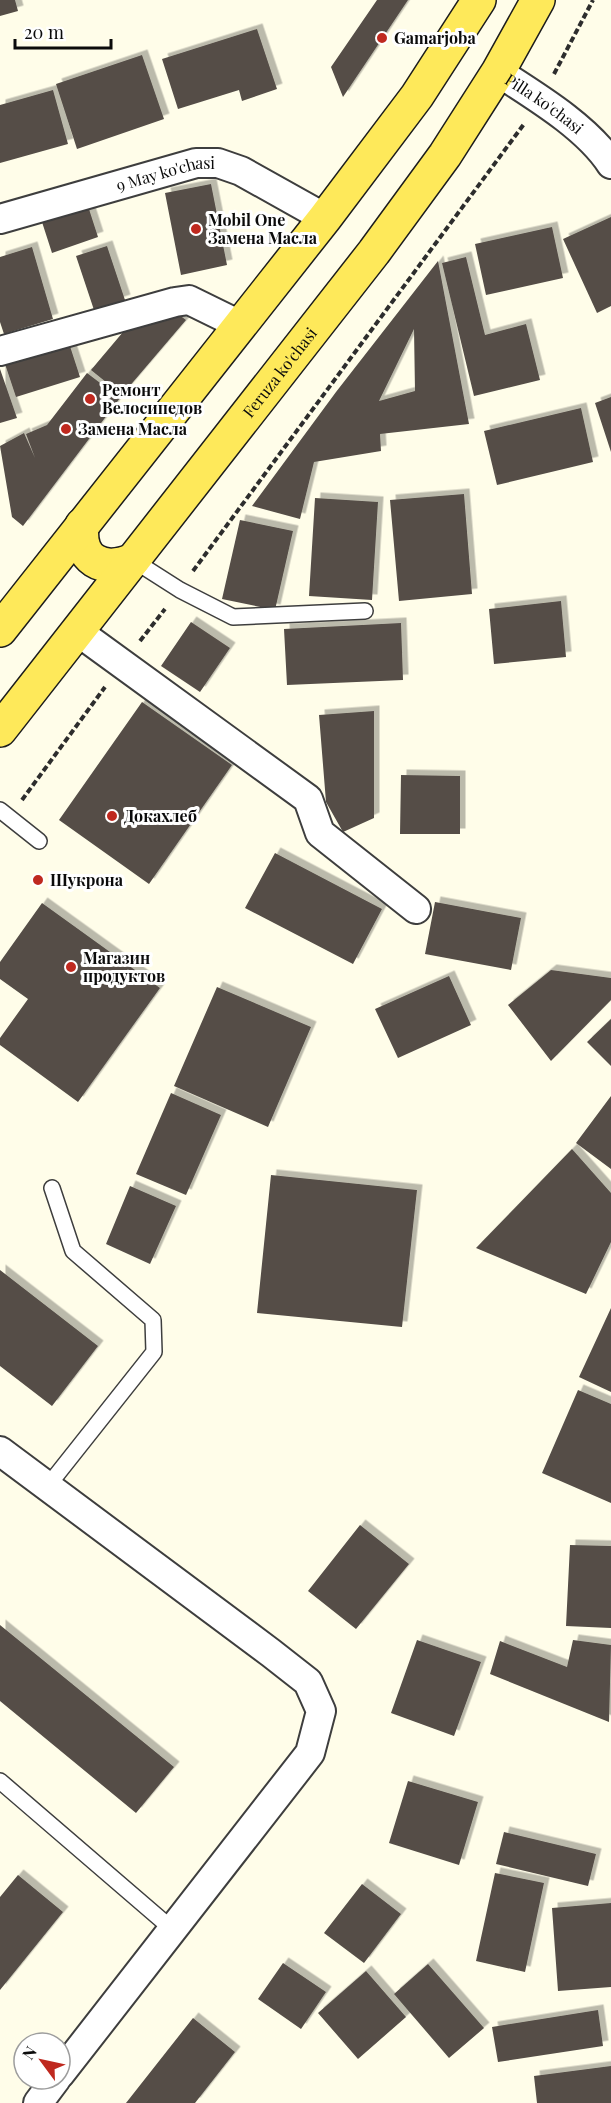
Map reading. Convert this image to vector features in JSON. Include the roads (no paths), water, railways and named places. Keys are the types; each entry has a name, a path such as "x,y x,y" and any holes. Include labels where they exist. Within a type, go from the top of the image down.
{"main road":[{"path":"0,630 325,218 417,96 479,0"},
{"name":"Feruza ko'chasi","path":"0,730 374,252 445,155 498,72 538,0"},
{"path":"82,525 83,546 95,562 104,566 114,566 133,560"}],"street":[{"name":"Pilla ko'chasi","path":"498,72 541,100 599,146 611,164"},
{"name":"9 May ko'chasi","path":"0,219 196,164 218,163 241,171 325,218"},
{"path":"0,351 189,300 240,325"},
{"path":"77,631 308,800 320,833 416,909"},
{"path":"0,1451 308,1682 321,1711 310,1753 72,2058"}],"lane":[{"path":"133,560 180,590 233,618 365,611"},
{"path":"5,813 39,841"},
{"path":"47,1487 153,1352 153,1320 73,1251 52,1188"},
{"path":"0,1781 172,1929"}],"place":[{"name":"Gamarjoba","path":"382,38"},
{"name":"Mobil One Замена Масла","path":"196,229"},
{"name":"Ремонт Велосипедов","path":"90,399"},
{"name":"Замена Масла","path":"66,429"},
{"name":"Докахлеб","path":"112,816"},
{"name":"Шукрона","path":"38,880"},
{"name":"Магазин продуктов","path":"71,967"}]}
